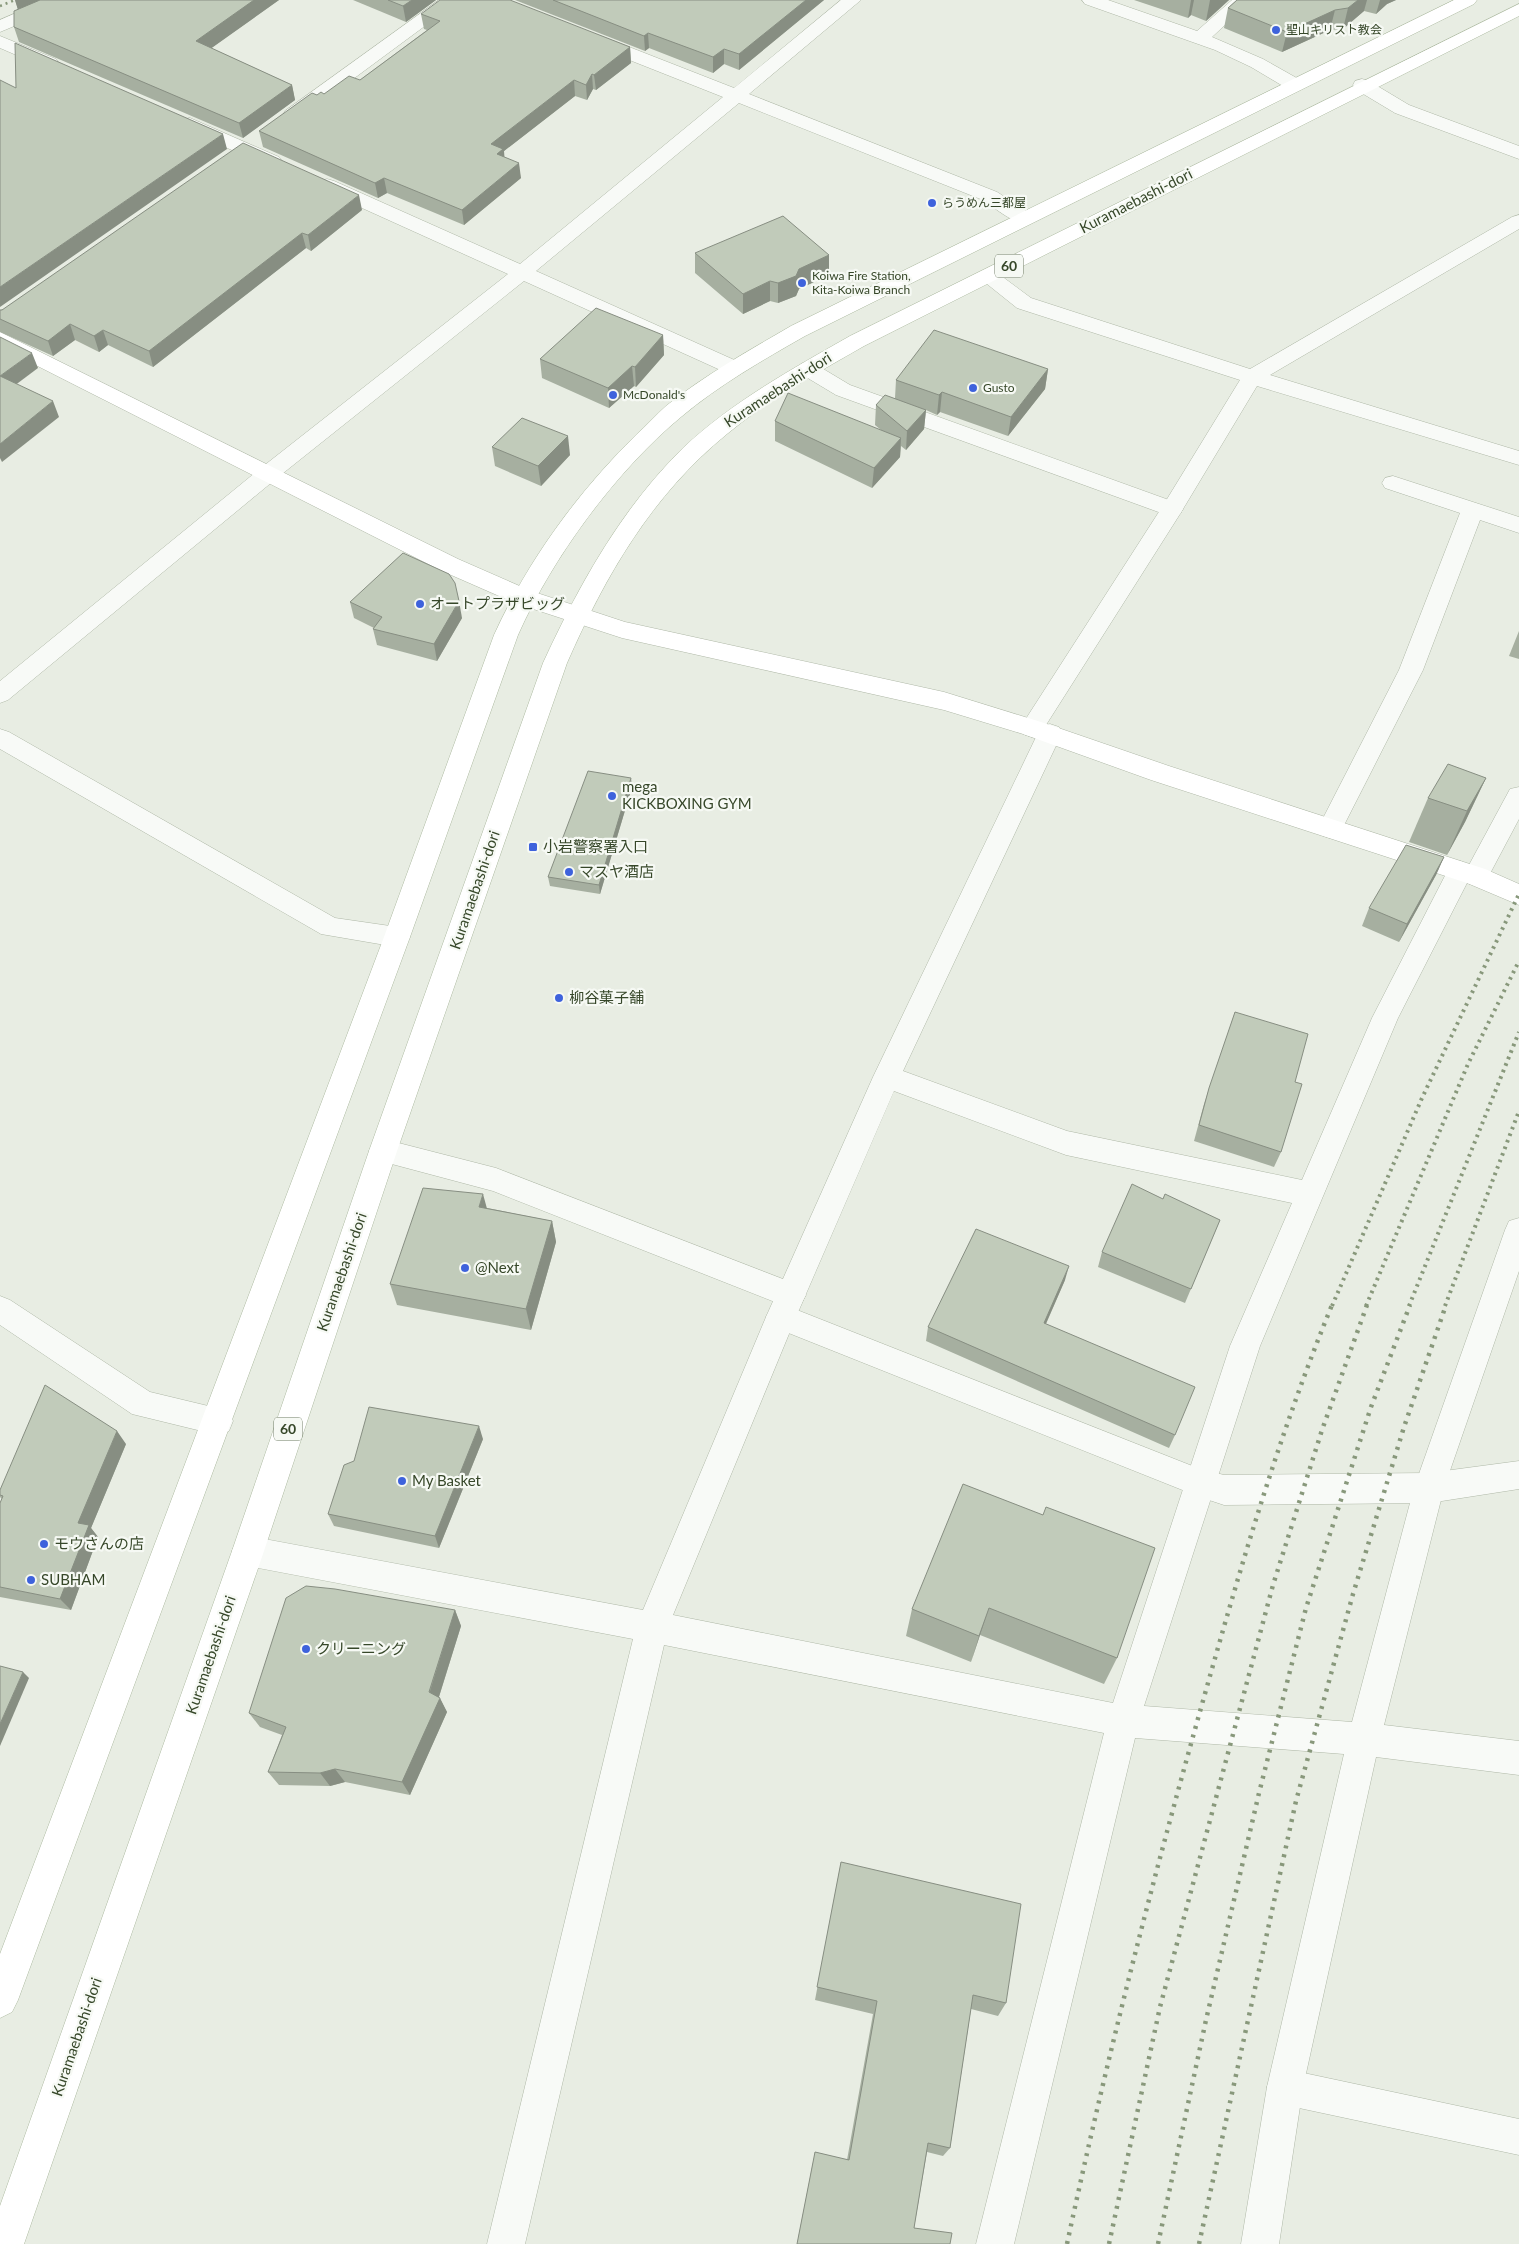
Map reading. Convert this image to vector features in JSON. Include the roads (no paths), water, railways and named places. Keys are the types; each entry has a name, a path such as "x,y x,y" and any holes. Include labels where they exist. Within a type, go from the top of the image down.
{"main road":[{"name":"60","path":"0,2000 218,1421 503,644 523,597 593,494 673,412 734,368 798,331 1468,0"},
{"name":"Kuramaebashi-dori","path":"5,2244 248,1551 383,1151 555,663 575,616 619,540 646,502 686,458 717,430 746,408 808,369 857,341 1519,8"},
{"path":"0,339 450,565 523,597 575,616 622,630 944,702 1041,731 1160,773 1468,873 1519,895"}],"street":[{"path":"0,27 61,0"},
{"path":"277,125 451,0"},
{"path":"0,694 269,473 522,273 852,0"},
{"path":"1091,0 1200,38 1257,63 1295,85"},
{"path":"1200,38 1243,0"},
{"path":"579,34 990,196 1024,218"},
{"path":"0,41 63,68"},
{"path":"1362,86 1402,109 1519,153"},
{"path":"176,118 290,169"},
{"path":"229,160 261,137"},
{"path":"308,177 734,368"},
{"path":"506,2244 652,1627 786,1306 1041,731 1252,377 1519,220"},
{"path":"989,276 1024,303 1252,377 1519,458"},
{"path":"808,369 843,390 1172,509"},
{"path":"1393,483 1519,524"},
{"path":"1330,828 1411,670 1473,509"},
{"path":"0,738 330,927 397,937"},
{"path":"995,2244 1124,1720 1245,1346 1385,1018 1468,873 1519,796"},
{"path":"887,1077 1066,1143 1310,1194"},
{"path":"383,1151 496,1180 1200,1483 1224,1490 1429,1488 1519,1475"},
{"path":"1260,2244 1286,2087 1364,1739 1429,1488 1519,1230"},
{"path":"0,1309 143,1404 218,1421"},
{"path":"248,1551 652,1627 1124,1720 1364,1739 1519,1758"},
{"path":"1286,2087 1519,2137"}],"railway":[{"path":"0,6 15,0"},
{"path":"1332,1306 1422,1098 1519,894"},
{"path":"1366,1306 1468,1064 1519,961"},
{"path":"1409,1306 1519,1032"},
{"path":"1445,1306 1519,1111"},
{"path":"1067,2244 1129,1978 1163,1846 1214,1663 1276,1457 1332,1305"},
{"path":"1109,2244 1160,2007 1273,1585 1322,1430 1367,1305"},
{"path":"1158,2244 1206,2020 1259,1793 1306,1608 1371,1407 1410,1305"},
{"path":"1199,2244 1296,1801 1353,1594 1404,1427 1446,1305"}],"place":[{"name":"聖山キリスト教会","path":"1276,30"},
{"name":"らうめん三都屋","path":"932,203"},
{"name":"Koiwa Fire Station, Kita-Koiwa Branch","path":"802,283"},
{"name":"Gusto","path":"973,388"},
{"name":"McDonald's","path":"613,395"},
{"name":"オートプラザビッグ","path":"420,604"},
{"name":"mega KICKBOXING GYM","path":"612,796"},
{"name":"小岩警察署入口","path":"533,847"},
{"name":"マスヤ酒店","path":"569,872"},
{"name":"柳谷菓子舗","path":"559,998"},
{"name":"@Next","path":"465,1268"},
{"name":"My Basket","path":"402,1481"},
{"name":"モウさんの店","path":"44,1544"},
{"name":"SUBHAM","path":"31,1580"},
{"name":"クリーニング","path":"306,1649"}]}
